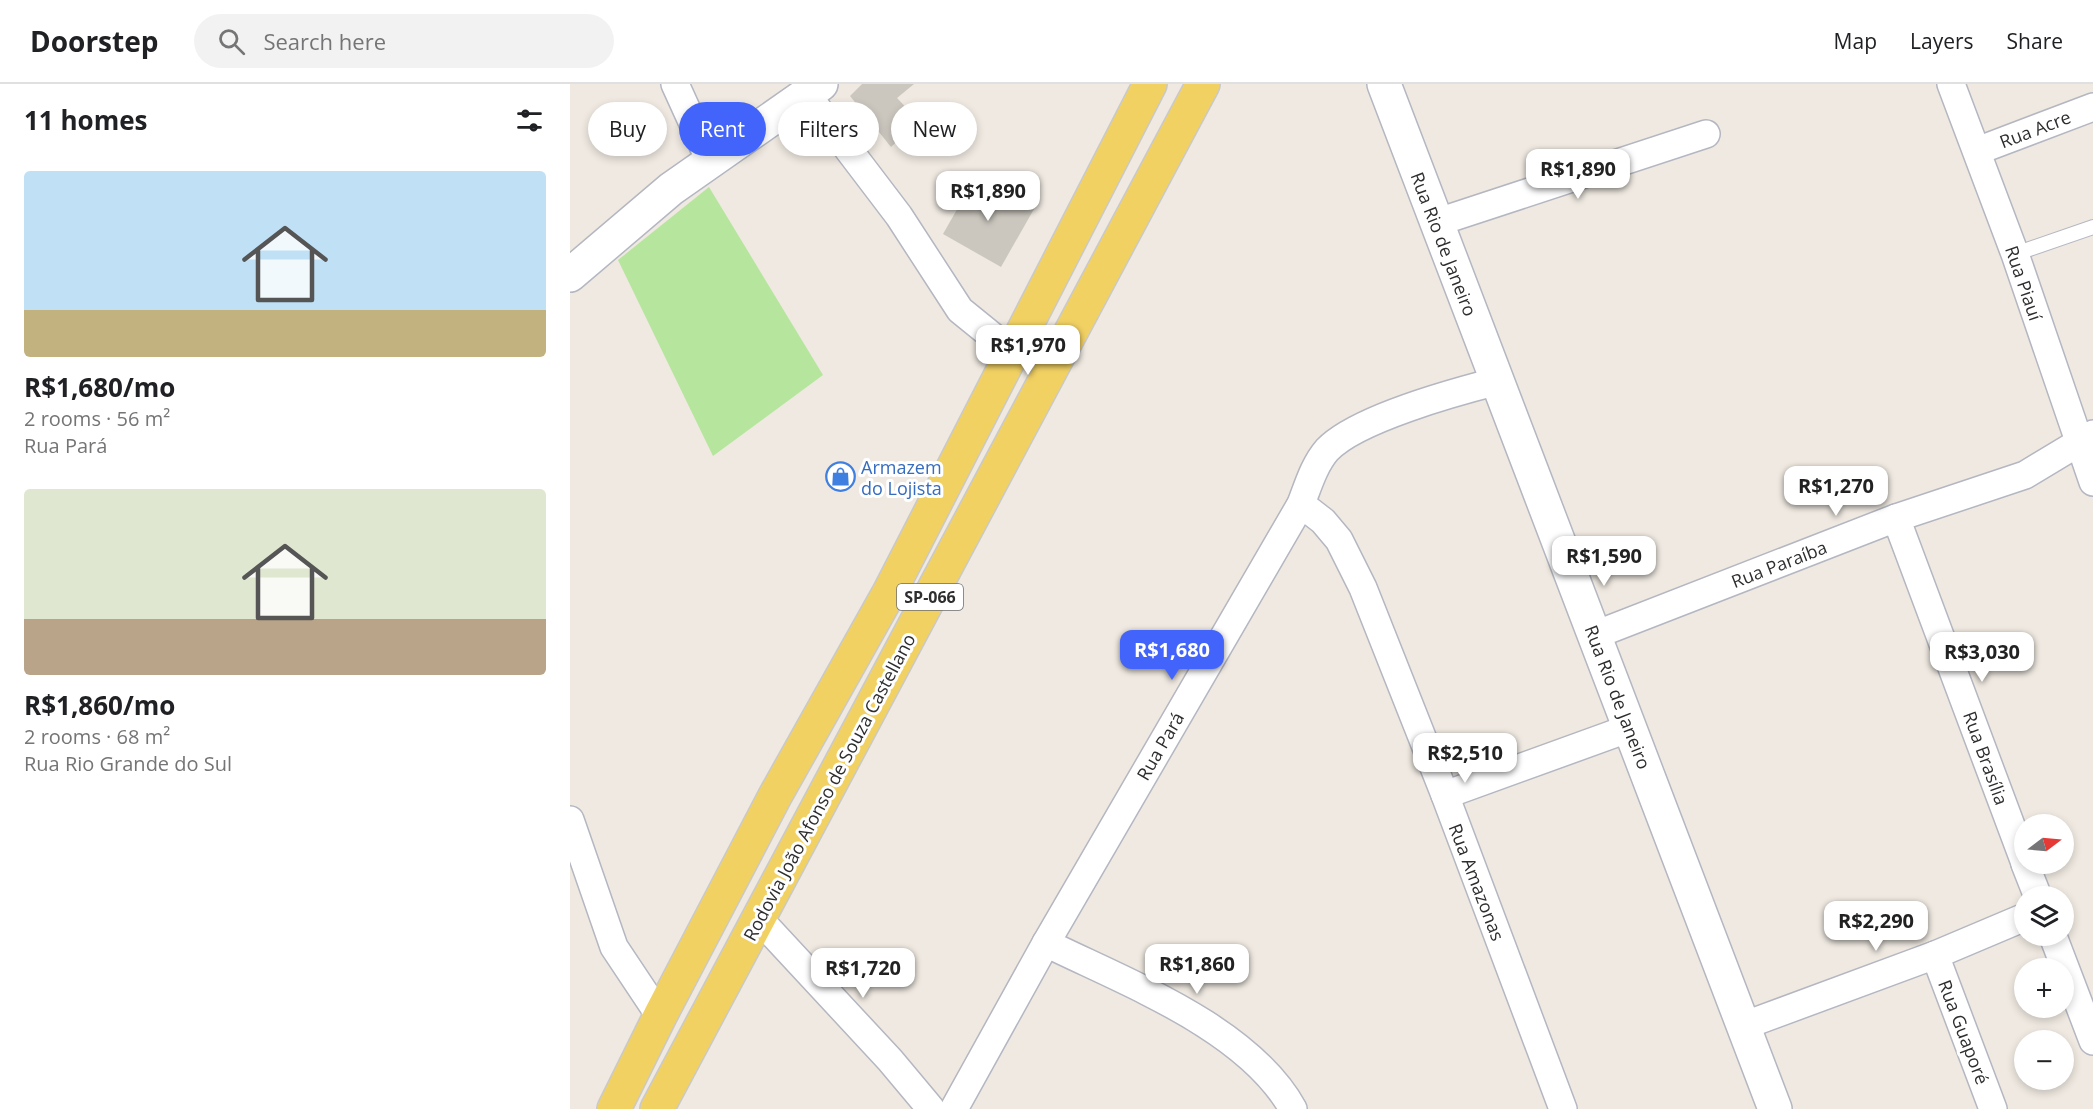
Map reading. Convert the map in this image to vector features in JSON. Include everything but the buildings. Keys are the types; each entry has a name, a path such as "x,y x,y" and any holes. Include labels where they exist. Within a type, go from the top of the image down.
{"main road":[{"name":"Rodovia João Afonso de Souza Castellano","path":"657,1109 1203,84"},
{"name":"SP-066","path":"614,1109 775,796 890,591 1016,348 1141,88"}],"street":[{"path":"675,84 710,161"},
{"name":"Rua Rio de Janeiro","path":"1384,84 1435,223 1498,381 1775,1109"},
{"name":"Rua Piauí","path":"1951,84 2085,438 2093,482"},
{"path":"570,275 662,196 814,90 960,310 983,331 1016,348 1054,361"},
{"name":"Rua Acre","path":"1977,151 2093,107"},
{"path":"1435,223 1706,134"},
{"name":"Rua Pará","path":"954,1109 1046,943 1301,504 1318,462 1335,442 1404,410 1498,381"},
{"name":"Rua Paraíba","path":"1594,635 1896,518 2025,475 2085,438"},
{"name":"Rua Amazonas","path":"1301,504 1323,520 1339,540 1349,559 1445,795 1563,1109"},
{"name":"Rua Brasília","path":"1896,518 2014,834"},
{"path":"1445,795 1630,728"},
{"path":"570,820 614,947 660,1016"},
{"path":"759,919 890,1060 931,1109"},
{"path":"1743,1026 1935,955 2014,922"},
{"path":"1046,943 1227,1037 1260,1064 1293,1109"},
{"path":"2057,946 2093,1041"},
{"name":"Rua Guaporé","path":"1935,955 1994,1109"}],"lane":[{"path":"2015,254 2093,227"}],"green space":[{"path":"709,187 823,375 713,456 618,260"}],"place":[{"name":"Armazem do Lojista","path":"840,477"}]}
